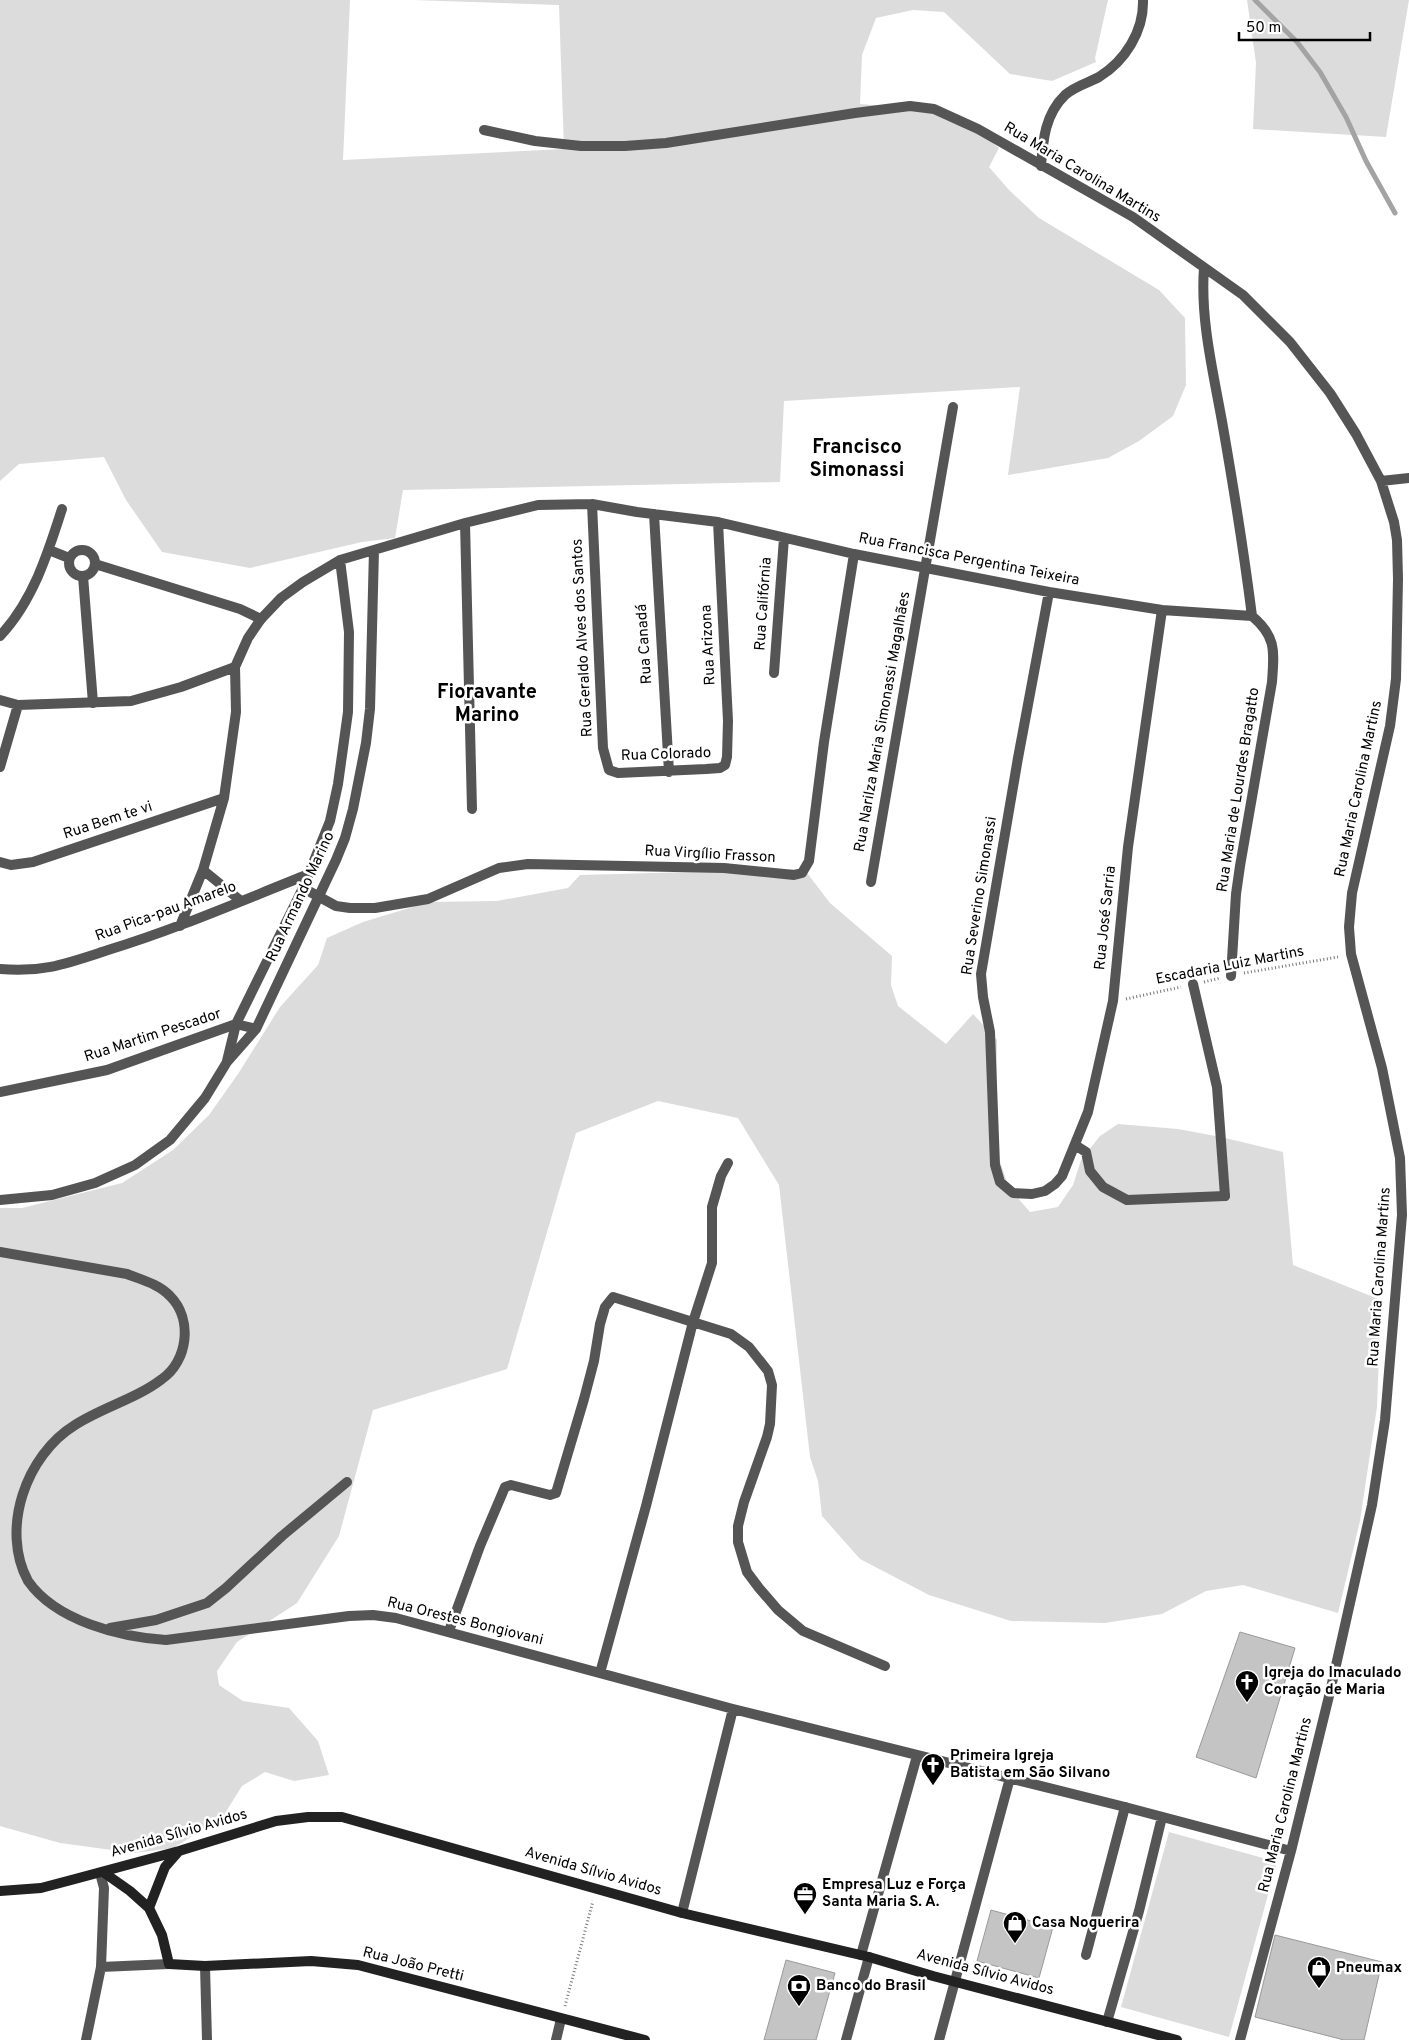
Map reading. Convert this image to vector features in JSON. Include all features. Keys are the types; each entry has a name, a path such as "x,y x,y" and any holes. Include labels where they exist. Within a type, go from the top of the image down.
{"main road":[{"name":"Avenida Sílvio Avidos","path":"0,1891 41,1888 179,1851 276,1821 308,1817 342,1817 682,1913 865,1956 1178,2040"},
{"path":"148,1908 165,1867 179,1851"},
{"path":"102,1872 122,1884 148,1908 162,1935 169,1964"},
{"name":"Rua João Pretti","path":"169,1964 205,1966 288,1961 340,1963 367,1968 645,2040"}],"street":[{"path":"1041,166 1043,139 1050,115 1066,95 1100,76 1130,48 1139,29 1143,0"},
{"name":"Rua Maria Carolina Martins","path":"484,130 535,141 581,146 625,146 666,143 910,106 934,109 978,129 1133,217 1243,296 1290,342 1330,393 1356,434 1381,481 1394,522 1397,540 1396,679 1390,726 1352,894 1349,927 1351,954 1382,1068 1400,1158 1402,1215 1385,1420 1372,1505 1291,1852 1240,2040"},
{"path":"1204,268 1204,312 1236,499 1252,616"},
{"name":"Rua Narilza Maria Simonassi Magalhães","path":"871,882 953,407"},
{"path":"1381,481 1409,478"},
{"name":"Rua Francisca Pergentina Teixeira","path":"235,667 248,638 281,598 303,582 340,560 465,523 538,505 592,504 718,522 854,554 1049,592 1162,610 1252,616"},
{"name":"Rua Geraldo Alves dos Santos","path":"592,504 603,748 609,770"},
{"path":"0,636 21,610 48,550 62,509"},
{"name":"Rua Canadá","path":"654,514 669,772"},
{"name":"Rua Arizona","path":"718,522 728,722 725,765"},
{"path":"465,523 472,808"},
{"name":"Rua Califórnia","path":"774,673 784,538"},
{"path":"48,550 69,558"},
{"path":"84,550 92,555 95,564 91,572 83,576 74,574 69,567 69,558 76,551 84,550"},
{"name":"Rua Armando Marino","path":"0,1200 52,1195 95,1183 135,1165 170,1140 205,1098 227,1062 256,1029 345,838 366,743 370,709 374,550"},
{"name":"Rua Virgílio Frasson","path":"303,888 336,906 350,908 397,905 428,900 498,868 528,864 724,868 794,875 802,873 809,862 824,742 854,554"},
{"name":"Rua Armando Marino","path":"227,1062 236,1024 303,888 330,821 338,784 348,712 349,632 340,560"},
{"path":"95,564 240,609 262,619"},
{"path":"83,576 93,703"},
{"name":"Rua Severino Simonassi","path":"1021,1194 1013,1193 1005,1188 1000,1182 995,1165 990,1032 983,998 981,974 1016,768 1049,592"},
{"name":"Rua José Sarria","path":"1021,1194 1045,1191 1062,1176 1088,1112 1113,1001 1128,846 1162,610"},
{"name":"Rua Maria de Lourdes Bragatto","path":"1231,976 1237,885 1272,682 1274,657 1272,641 1266,629 1252,616"},
{"path":"0,700 18,705 131,701 181,687 235,667 236,712 224,798 204,870 180,926"},
{"path":"0,767 18,705"},
{"name":"Rua Colorado","path":"609,770 618,773 669,772 720,768 725,765"},
{"name":"Rua Bem te vi","path":"0,862 11,865 33,862 224,798"},
{"path":"204,870 241,901"},
{"name":"Rua Pica-pau Amarelo","path":"0,968 17,970 48,969 150,938 309,874"},
{"path":"1075,1144 1086,1152 1090,1171 1103,1187 1127,1200 1225,1196 1217,1087 1193,984"},
{"name":"Rua Martim Pescador","path":"0,1092 107,1070 236,1024 256,1029"},
{"path":"600,1672 646,1506 693,1322 712,1263 712,1207 718,1184 728,1162"},
{"name":"Rua Orestes Bongiovani","path":"0,1252 127,1274 147,1281 172,1297 185,1325 185,1340 182,1352 171,1372 145,1390 76,1424 60,1435 47,1449 28,1477 20,1493 14,1513 14,1549 19,1568 37,1593 82,1622 144,1639 166,1640 349,1616 373,1615 396,1618 733,1709 1162,1816 1291,1852"},
{"path":"449,1631 480,1546 505,1487 511,1485 550,1495 556,1493 587,1390 600,1324 609,1300 613,1297 731,1334 749,1346 768,1371 772,1385 772,1402 767,1437 744,1502 738,1526 738,1542 747,1572 778,1610 803,1631 884,1666"},
{"path":"104,1629 156,1620 207,1602 226,1588 282,1536 346,1482"},
{"path":"682,1913 733,1709"},
{"path":"846,2040 865,1956 917,1756"},
{"path":"939,2040 1010,1778"},
{"path":"1086,1955 1125,1807"},
{"path":"1107,2022 1139,1910 1162,1816"},
{"path":"86,2040 101,1967 104,1888 102,1872"},
{"path":"101,1967 169,1964"},
{"path":"205,1966 207,2040"},
{"path":"556,2040 561,2019"}],"path":[{"name":"Escadaria Luiz Martins","path":"1113,1001 1231,976 1351,954"},
{"path":"561,2019 596,1889"}],"shaded area":[{"path":"0,0 350,0 343,160 564,149 559,5 413,0 1108,0 1095,58 1096,62 1052,81 1010,74 944,12 913,10 876,18 862,55 860,104 947,111 975,129 999,148 989,167 1010,191 1039,218 1159,290 1185,318 1186,385 1173,416 1139,441 1108,458 1008,475 1020,387 784,401 780,482 403,490 395,538 362,542 250,568 162,552 126,500 104,457 19,464 0,481"},
{"path":"1247,0 1409,0 1386,137 1253,129 1256,63"},
{"path":"804,869 830,903 892,956 891,985 898,1006 946,1044 973,1014 997,1040 996,1150 1009,1188 1030,1212 1058,1207 1073,1185 1081,1160 1100,1136 1118,1124 1178,1129 1283,1152 1293,1265 1381,1300 1377,1407 1360,1521 1338,1613 1243,1585 1206,1591 1162,1614 1105,1623 1011,1621 929,1595 860,1559 822,1516 818,1481 810,1457 779,1185 738,1118 658,1101 576,1133 507,1369 373,1410 339,1536 297,1603 237,1642 217,1671 219,1685 243,1701 289,1708 318,1741 329,1775 294,1781 265,1772 242,1786 222,1818 173,1848 134,1853 60,1843 0,1826 0,1208 22,1208 122,1183 173,1150 209,1115 238,1074 280,1007 318,965 327,938 363,922 429,902 497,901 568,888 580,875"},
{"path":"1169,1832 1277,1862 1229,2037 1121,2007"}],"building":[{"name":"Igreja do Imaculado Coração de Maria","path":"1240,1632 1295,1648 1256,1778 1196,1757"},
{"name":"Casa Noguerira","path":"991,1910 1053,1927 1039,1978 977,1961"},
{"name":"Pneumax","path":"1275,1935 1382,1962 1364,2040 1344,2040 1255,2017"},
{"name":"Banco do Brasil","path":"786,1960 835,1973 816,2040 764,2040"}],"waterway":[{"path":"1255,0 1297,42 1320,72 1346,117 1366,161 1395,213"}],"place":[{"name":"Igreja do Imaculado Coração de Maria","path":"1247,1703"},
{"name":"Primeira Igreja Batista em São Silvano","path":"933,1786"},
{"name":"Empresa Luz e Força Santa Maria S. A.","path":"805,1915"},
{"name":"Casa Noguerira","path":"1015,1944"},
{"name":"Pneumax","path":"1319,1989"},
{"name":"Banco do Brasil","path":"799,2007"}],"district":[{"name":"Francisco Simonassi","path":"857,460"},
{"name":"Fioravante Marino","path":"487,704"}]}
